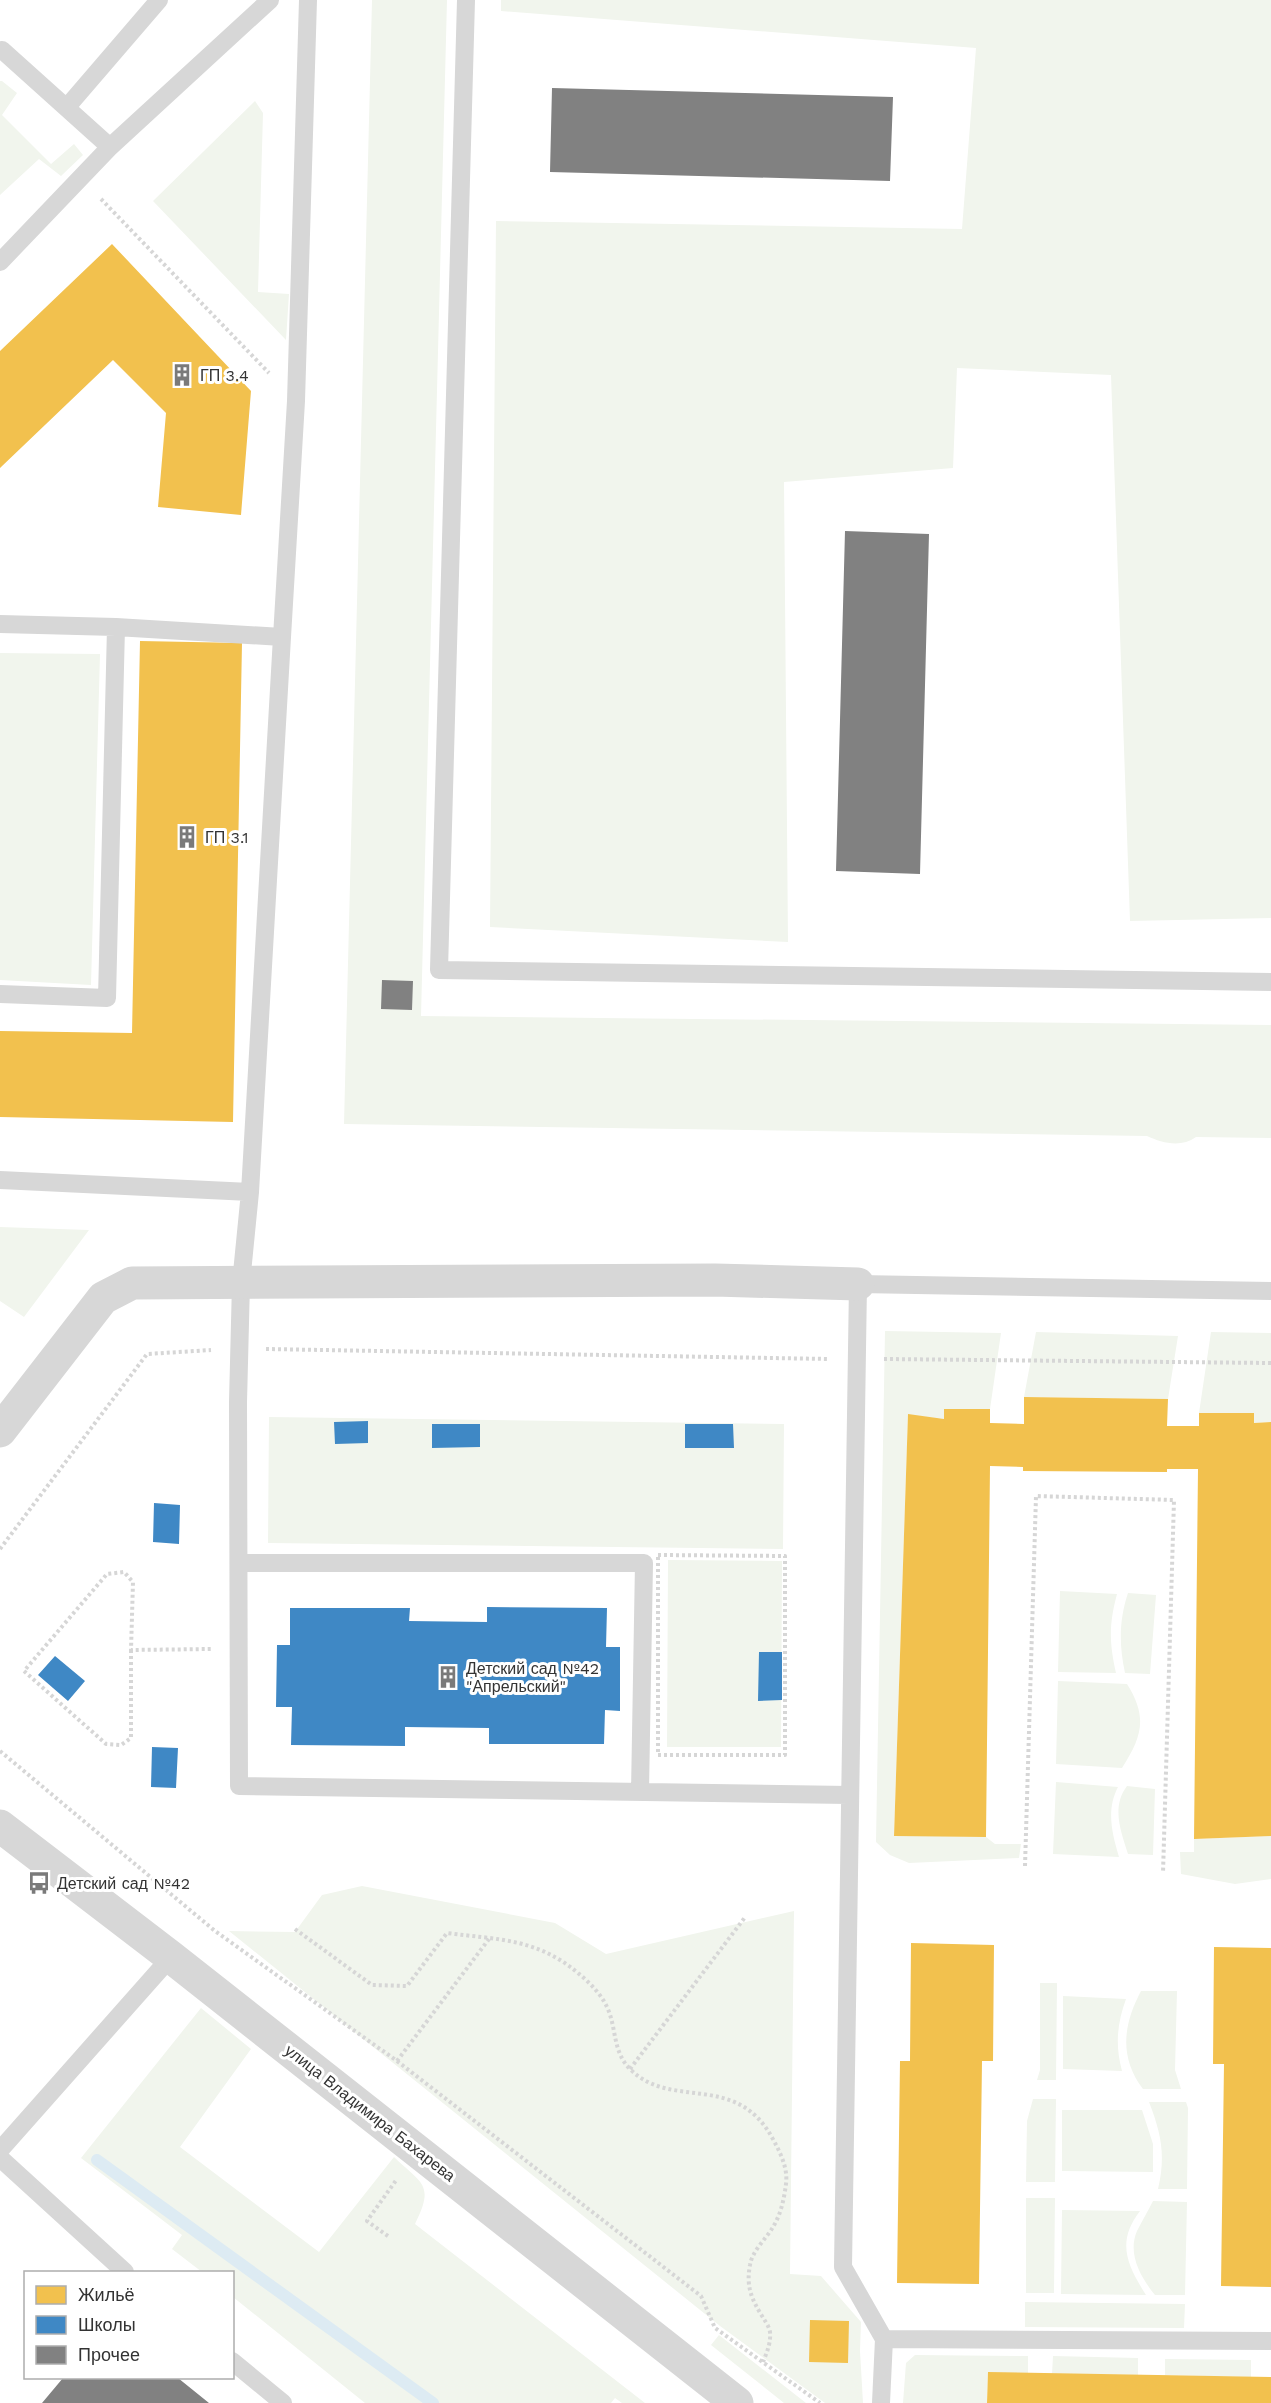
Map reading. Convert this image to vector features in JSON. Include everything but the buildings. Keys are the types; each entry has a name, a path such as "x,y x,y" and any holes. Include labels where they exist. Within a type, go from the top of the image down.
{"street":[{"path":"0,1431 104,1298 132,1283 715,1280 858,1284"},
{"name":"улица Владимира Бахарева","path":"0,1826 171,1957 737,2403"}],"lane":[{"path":"66,107 159,0"},
{"path":"0,262 82,179 110,147 270,0"},
{"path":"308,0 296,401 250,1192 241,1283 239,1786 849,1795"},
{"path":"466,0 439,970 1271,982"},
{"path":"2,50 110,147"},
{"path":"0,624 116,627 282,637"},
{"path":"0,994 107,998 116,627"},
{"path":"0,1180 250,1192"},
{"path":"881,2403 884,2339 843,2267 858,1284 1271,1291"},
{"path":"239,1563 644,1563 640,1792"},
{"path":"0,2150 171,1957"},
{"path":"0,2158 124,2271"},
{"path":"884,2339 1271,2341"},
{"path":"234,2363 283,2403"}],"path":[{"path":"82,179 296,401"},
{"path":"0,1549 147,1354 239,1348 858,1359 1271,1363"},
{"path":"1025,1866 1036,1496 1174,1500 1163,1873"},
{"path":"647,1555 658,1555 785,1556 785,1755 658,1755 658,1555"},
{"path":"124,1572 133,1582 131,1650 131,1738 121,1745 106,1744 24,1671 107,1574 124,1572"},
{"path":"131,1650 239,1649"},
{"path":"0,1751 215,1931 397,2061 701,2296 714,2328 820,2403"},
{"path":"630,2069 746,1917"},
{"path":"295,1929 372,1985 407,1986 447,1933 513,1941 539,1948 567,1964 592,1985 607,2006 614,2023 616,2048 630,2069 655,2087 703,2092 730,2099 750,2112 769,2131 782,2156 786,2180 781,2211 774,2227 751,2260 747,2279 749,2293 770,2330 770,2345 763,2362"},
{"path":"397,2061 490,1939"},
{"path":"388,2236 367,2221 417,2151"}],"shaded area":[{"path":"372,0 447,0 421,1016 1271,1025 1271,1138 1196,1137 1178,1143 1159,1141 1147,1136 344,1124"},
{"path":"501,0 1271,0 1271,918 1130,921 1111,375 957,368 953,468 784,482 788,942 490,927 496,221 962,229 976,48 501,11"},
{"path":"0,81 17,93 2,115 51,164 74,144 83,155 61,176 39,159 0,195"},
{"path":"255,101 263,113 258,292 289,294 286,340 153,201"},
{"path":"0,653 100,654 91,985 0,980"},
{"path":"0,1227 89,1230 24,1317 0,1301"},
{"path":"885,1331 1001,1333 990,1409 944,1409 944,1419 908,1415 894,1835 986,1837 995,1844 1021,1844 1019,1858 909,1863 890,1855 876,1842"},
{"path":"1036,1332 1178,1336 1168,1399 1024,1397"},
{"path":"1211,1332 1271,1333 1271,1422 1254,1423 1199,1413"},
{"path":"269,1417 784,1424 783,1549 268,1543"},
{"path":"668,1560 782,1561 781,1747 667,1747"},
{"path":"1060,1591 1117,1594 1111,1633 1116,1673 1058,1672"},
{"path":"1128,1593 1156,1595 1150,1674 1125,1673 1121,1633"},
{"path":"1058,1681 1127,1684 1138,1707 1140,1727 1134,1746 1122,1768 1056,1764"},
{"path":"1056,1782 1118,1787 1111,1813 1112,1830 1119,1857 1053,1854"},
{"path":"1127,1786 1155,1789 1153,1855 1128,1854 1120,1828 1118,1811 1119,1802"},
{"path":"1271,1836 1271,1879 1235,1884 1181,1874 1180,1852 1194,1852 1194,1839"},
{"path":"362,1886 555,1923 606,1954 794,1911 790,2274 821,2276 861,2322 863,2403 825,2403 720,2326 229,1931 295,1932 322,1895"},
{"path":"1040,1983 1057,1983 1056,2080 1037,2080 1040,2070"},
{"path":"1141,1991 1177,1991 1175,2070 1181,2089 1143,2089 1130,2065 1126,2041 1127,2029"},
{"path":"1063,1996 1126,1999 1118,2035 1118,2052 1122,2071 1063,2069"},
{"path":"201,2008 251,2049 180,2147 319,2252 394,2157 418,2180 425,2192 421,2211 415,2224 645,2403 622,2403 615,2398 611,2403 365,2403 234,2298 234,2271 201,2271 172,2249 182,2235 81,2158"},
{"path":"1033,2099 1056,2099 1055,2182 1026,2182 1027,2121"},
{"path":"1149,2102 1186,2102 1188,2108 1187,2189 1158,2189 1162,2165 1161,2144"},
{"path":"1062,2110 1142,2110 1153,2144 1153,2172 1062,2171"},
{"path":"1026,2198 1055,2198 1054,2293 1026,2293"},
{"path":"1153,2201 1187,2202 1185,2295 1155,2295 1137,2265 1134,2240"},
{"path":"1062,2210 1140,2211 1128,2233 1126,2243 1129,2263 1146,2295 1061,2294"},
{"path":"1025,2302 1185,2304 1184,2328 1025,2327"},
{"path":"719,2335 806,2403 784,2403 711,2345"},
{"path":"915,2355 1028,2356 1028,2373 988,2373 987,2403 903,2403 906,2363"},
{"path":"1053,2356 1138,2358 1138,2375 1052,2374"},
{"path":"1165,2359 1251,2360 1251,2377 1165,2375"}],"waterway":[{"path":"97,2160 433,2403"}],"place":[{"name":"ГП 3.4","path":"182,375"},
{"name":"ГП 3.1","path":"187,837"},
{"name":"Детский сад №42 \"Апрельский\"","path":"448,1677"},
{"name":"Детский сад №42","path":"39,1883"}]}
